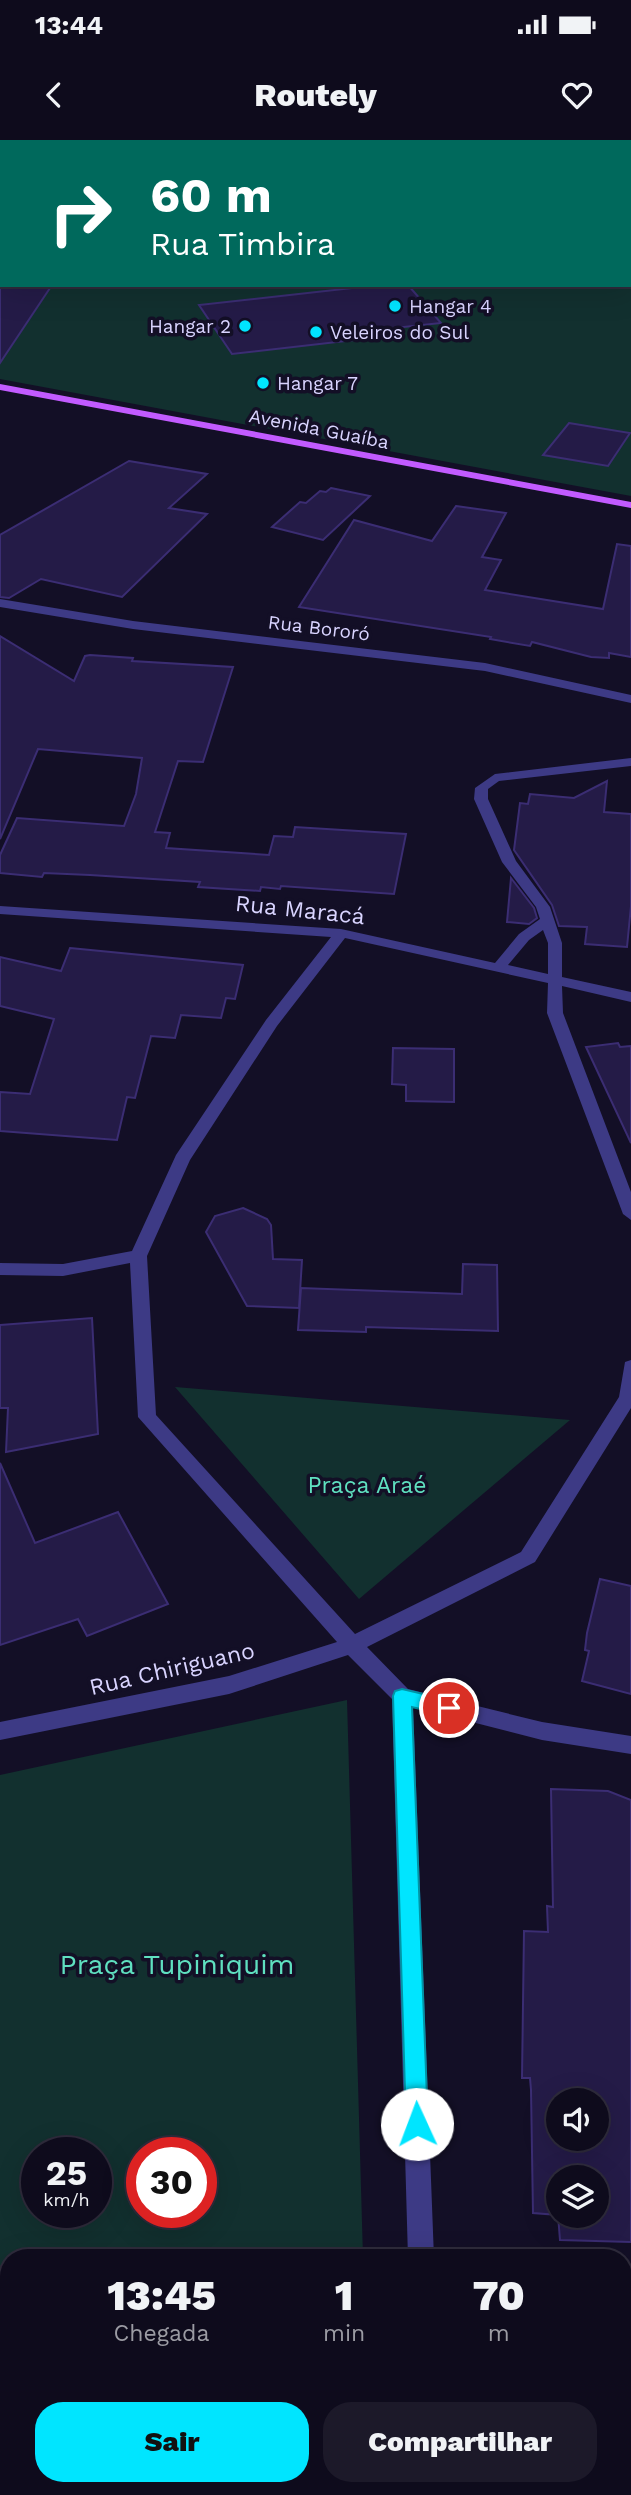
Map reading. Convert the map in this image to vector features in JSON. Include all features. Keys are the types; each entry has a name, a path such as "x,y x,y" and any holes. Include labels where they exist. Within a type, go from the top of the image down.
{"main road":[{"name":"Avenida Guaíba","path":"0,387 631,505"}],"street":[{"name":"Rua Bororó","path":"0,603 132,625 485,667 631,699"},
{"path":"631,762 495,778 482,788 481,799 509,862 542,907 555,943 555,1013 631,1214"},
{"name":"Rua Maracá","path":"0,910 341,933 631,998"},
{"path":"498,968 524,937 547,921"},
{"path":"341,933 271,1023 182,1159 138,1256 148,1417 352,1645 402,1696 542,1731 631,1745"},
{"path":"0,1269 64,1270 138,1256"},
{"path":"352,1645 528,1557 628,1398 631,1367"},
{"name":"Rua Chiriguano","path":"0,1731 229,1685 352,1645"},
{"path":"402,1696 421,2249"}],"green space":[{"name":"Veleiros do Sul","path":"0,287 631,287 631,496 0,379"},
{"name":"Praça Araé","path":"175,1387 570,1420 359,1599"},
{"name":"Praça Tupiniquim","path":"347,1700 363,2249 0,2249 0,1775"}],"building":[{"path":"0,287 51,287 0,363"},
{"path":"361,287 410,287 441,323 366,331 372,338 232,354 199,305"},
{"path":"569,423 630,433 608,466 543,455"},
{"path":"129,461 207,474 169,508 207,514 122,597 41,579 9,598 0,597 0,535"},
{"path":"331,488 370,496 323,540 272,527 300,502 306,503 320,491 326,492"},
{"path":"456,506 506,513 482,557 501,560 485,590 603,609 617,544 631,546 631,657 609,653 609,658 591,657 532,642 530,646 490,639 491,637 299,607 354,520 432,541"},
{"path":"0,636 74,681 85,656 90,655 133,658 132,661 233,667 203,762 178,761 155,832 170,833 166,848 269,855 274,836 293,837 295,827 406,834 394,894 281,886 280,889 261,887 260,891 198,887 200,882 44,873 42,877 0,873 0,855 17,818 124,826 136,794 142,758 38,749 0,839"},
{"path":"607,781 604,812 631,814 631,906 627,947 585,944 587,927 559,926 552,905 514,850 520,803 528,804 530,794 574,798"},
{"path":"511,878 534,908 537,918 529,924 507,922"},
{"path":"70,948 243,965 235,999 226,998 221,1018 181,1015 175,1038 151,1036 135,1098 127,1097 117,1140 0,1131 0,1092 30,1094 54,1019 0,1006 0,957 61,971"},
{"path":"618,1043 620,1047 631,1046 631,1143 586,1047"},
{"path":"393,1048 454,1049 454,1102 406,1101 406,1085 392,1084"},
{"path":"243,1208 267,1219 271,1225 273,1259 302,1260 299,1308 247,1306 206,1232 215,1216"},
{"path":"463,1264 497,1265 498,1331 366,1327 366,1332 298,1330 301,1288 462,1294"},
{"path":"92,1318 98,1434 6,1452 8,1408 0,1408 0,1325"},
{"path":"0,1463 35,1543 118,1512 168,1604 87,1636 78,1619 0,1645"},
{"path":"600,1579 631,1586 631,1694 582,1681 589,1651 585,1650 587,1633"},
{"path":"551,1789 608,1791 631,1800 631,2242 560,2240 559,2228 609,2228 609,2165 546,2165 546,2214 533,2213 531,2090 530,2078 522,2078 524,1931 548,1932 547,1906 553,1907"}],"place":[{"name":"Hangar 4","path":"395,306"},
{"name":"Hangar 2","path":"245,326"},
{"name":"Veleiros do Sul","path":"316,332"},
{"name":"Hangar 7","path":"263,383"}],"route":[{"path":"417,2124 402,1696 449,1708"}]}
